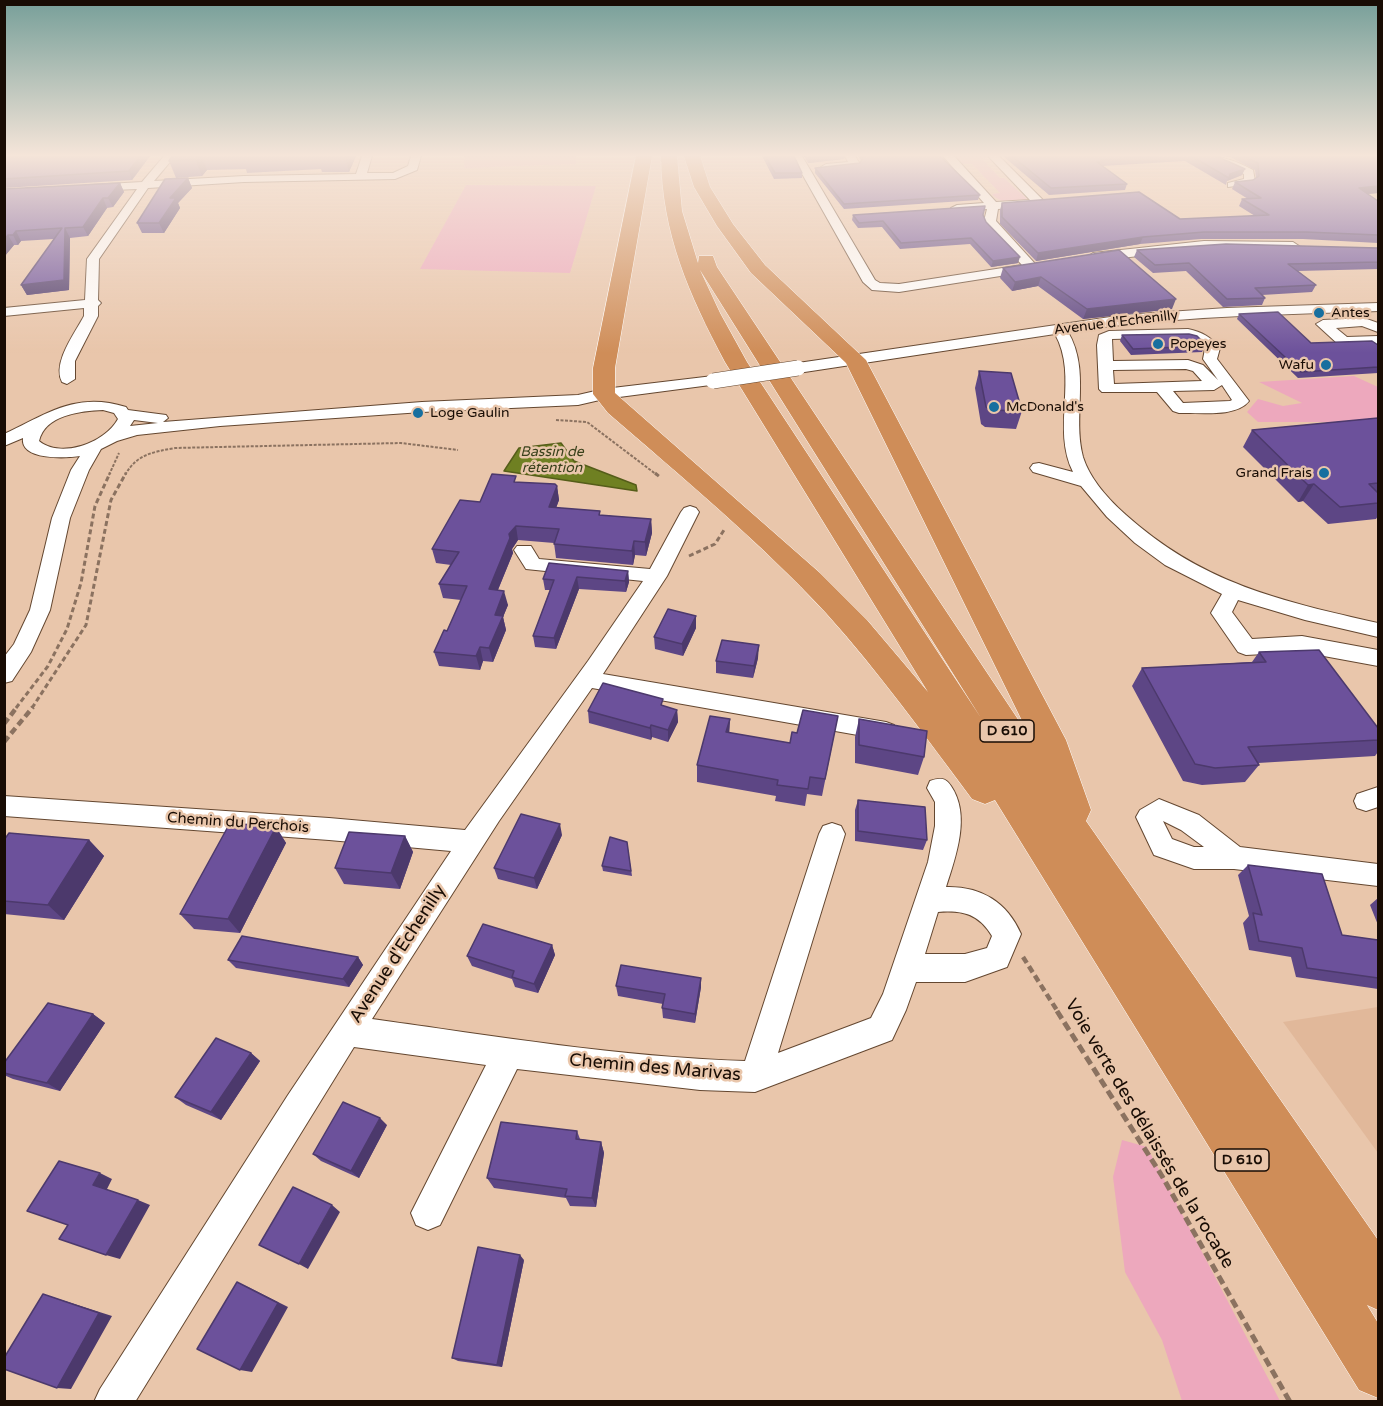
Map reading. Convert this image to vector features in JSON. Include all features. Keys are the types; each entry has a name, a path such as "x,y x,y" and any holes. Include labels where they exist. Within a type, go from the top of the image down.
{"highway":[{"path":"630,222 604,368 604,394 616,408 763,532 837,606 914,697 1108,947"},
{"name":"D 610","path":"676,222 688,265 736,362 1378,1371"},
{"name":"D 610","path":"695,222 708,267 1090,859 1378,1284"},
{"path":"723,222 758,269 855,360 1049,740 1090,859"}],"street":[{"path":"61,518 61,476 58,462 30,442 33,430 45,420 67,379 68,361 91,316 93,259 119,222"},
{"path":"838,222 870,282 877,287 899,288 1037,266 993,227 991,222"},
{"path":"1077,260 1119,253 1225,244 1302,246"},
{"path":"1119,253 1134,264"},
{"path":"1171,298 1188,314"},
{"path":"4,312 93,303"},
{"name":"Avenue d'Echenilly","path":"604,394 713,381 1124,319 1188,314 1377,308"},
{"path":"1378,328 1364,322 1323,324 1344,342 1378,340"},
{"path":"1059,329 1067,341 1073,370 1071,442 1075,458 1088,482 1104,502 1148,544 1199,577 1233,592 1378,630"},
{"path":"1032,333 1073,370 1107,372 1153,365 1188,364 1198,369 1214,385 1107,389 1107,372 1104,338 1109,335 1180,332 1195,334 1213,348 1210,359 1241,401 1234,406 1179,408 1161,387"},
{"path":"67,379 87,400 98,405"},
{"path":"4,441 75,408 98,405 113,407 124,414 184,418 578,391 604,394"},
{"path":"4,454 44,451 71,452 135,430 220,421 422,407 552,402 578,400 604,394"},
{"path":"4,675 23,647 40,610 61,518 80,470 104,441 125,425 124,414"},
{"path":"1039,468 1088,482"},
{"name":"Avenue d'Echenilly","path":"113,1401 244,1191 471,842 659,572 690,512"},
{"path":"524,550 533,565 659,572"},
{"path":"1233,592 1221,613 1246,648 1302,644 1375,661"},
{"path":"1302,644 1323,672"},
{"path":"586,679 902,734"},
{"name":"Chemin des Marivas","path":"348,1031 509,1053 700,1075 754,1077 881,1029 896,1000 941,862 948,826 947,800 939,788"},
{"name":"Chemin du Perchois","path":"4,806 318,828 471,842"},
{"path":"754,1077 832,834"},
{"path":"1234,858 1378,875"},
{"path":"906,968 965,968 997,958 1007,934 996,915 979,903 955,898 928,901"},
{"path":"428,1213 509,1053"}],"path":[{"path":"555,420 588,422 664,479"},
{"path":"4,724 48,666 67,629 81,583 95,506 120,453 104,441"},
{"path":"4,742 40,699 86,625 111,500 132,463 147,453 175,448 401,443 458,450"},
{"path":"659,572 716,544 723,538 724,530 721,522"},
{"name":"Voie verte des délaissés de la rocade","path":"996,915 1162,1176 1290,1401"}],"shaded area":[{"path":"446,222 585,222 570,273 420,269"},
{"path":"1354,376 1378,387 1378,418 1333,422 1258,422 1247,412 1258,399 1283,406 1302,403 1259,382"},
{"path":"1378,1007 1378,1153 1283,1022"},
{"path":"1122,1140 1147,1147 1280,1401 1182,1401 1162,1340 1125,1272 1113,1177"}],"water":[{"name":"Bassin de rétention","path":"561,443 574,461 636,485 637,491 504,471 519,448"}],"building":[{"path":"4,222 87,222 83,227 65,228 64,280 21,285 62,228 16,231 4,240"},
{"path":"138,222 160,222 159,223"},
{"path":"884,222 986,222 1020,257 993,261 971,238 901,243"},
{"path":"1007,222 1378,222 1378,235 1204,232 1143,237 1038,253"},
{"path":"1226,244 1378,248 1378,262 1288,264 1316,285 1255,288 1265,298 1227,299 1189,263 1155,265 1137,250"},
{"path":"1119,250 1176,299 1087,309 1041,277 1015,282 1003,268"},
{"path":"1278,312 1311,343 1372,341 1378,345 1378,367 1301,372 1239,314"},
{"name":"Popeyes","path":"1189,334 1197,336 1205,346 1133,349 1122,335"},
{"path":"979,371 1011,373 1022,411 990,410 986,407"},
{"name":"Grand Frais","path":"1378,418 1378,483 1369,484 1378,493 1378,503 1340,507 1314,484 1308,485 1252,430"},
{"path":"492,474 516,476 514,482 555,484 557,486 549,507 600,511 599,515 651,519 645,542 634,541 632,551 554,544 559,529 516,526 509,534 510,538 489,589 504,591 495,615 503,616 489,648 480,647 476,656 434,652 444,630 447,631 467,586 439,584 459,552 432,549 460,500 480,502"},
{"path":"549,563 628,571 625,581 577,577 554,638 533,636 554,580 543,579"},
{"path":"668,609 696,616 682,644 654,637"},
{"path":"722,640 759,645 754,666 716,661"},
{"path":"1319,650 1378,728 1378,740 1248,747 1259,765 1215,768 1195,764 1142,668 1266,662 1259,652"},
{"path":"603,683 663,699 661,705 677,710 668,730 651,725 650,728 588,711"},
{"path":"803,710 838,716 825,779 810,777 808,789 777,785 778,780 697,765 710,716 730,719 726,732 790,743 792,732 797,733"},
{"path":"859,719 927,731 924,757 859,745"},
{"path":"858,800 925,807 927,840 858,831"},
{"path":"521,814 560,824 534,878 494,868"},
{"path":"230,823 276,827 228,919 180,914"},
{"path":"349,832 405,836 391,873 335,868"},
{"path":"9,833 89,840 48,905 4,901 4,840"},
{"path":"610,837 627,842 631,871 602,866"},
{"path":"1248,865 1322,874 1342,935 1378,940 1378,978 1307,968 1302,948 1259,941 1253,913 1262,915"},
{"path":"483,924 552,945 534,984 512,977 514,971 467,956"},
{"path":"242,936 358,957 343,979 228,960"},
{"path":"621,965 701,978 695,1014 662,1008 665,994 616,986"},
{"path":"48,1003 93,1014 47,1083 4,1073 4,1063"},
{"path":"216,1038 251,1053 211,1112 175,1097"},
{"path":"343,1102 380,1118 351,1171 313,1154"},
{"path":"501,1122 577,1131 576,1139 601,1142 592,1198 565,1196 567,1189 487,1178"},
{"path":"59,1161 100,1173 93,1185 138,1200 106,1255 59,1239 68,1225 27,1211"},
{"path":"293,1187 332,1205 299,1264 259,1245"},
{"path":"478,1247 520,1255 497,1365 452,1358"},
{"path":"237,1282 278,1303 240,1370 197,1349"},
{"path":"43,1294 99,1313 57,1388 4,1369 4,1358"}],"place":[{"name":"Antes","path":"1319,313"},
{"name":"Popeyes","path":"1158,344"},
{"name":"Wafu","path":"1326,365"},
{"name":"McDonald's","path":"994,407"},
{"name":"Loge Gaulin","path":"418,413"},
{"name":"Grand Frais","path":"1324,473"}]}
